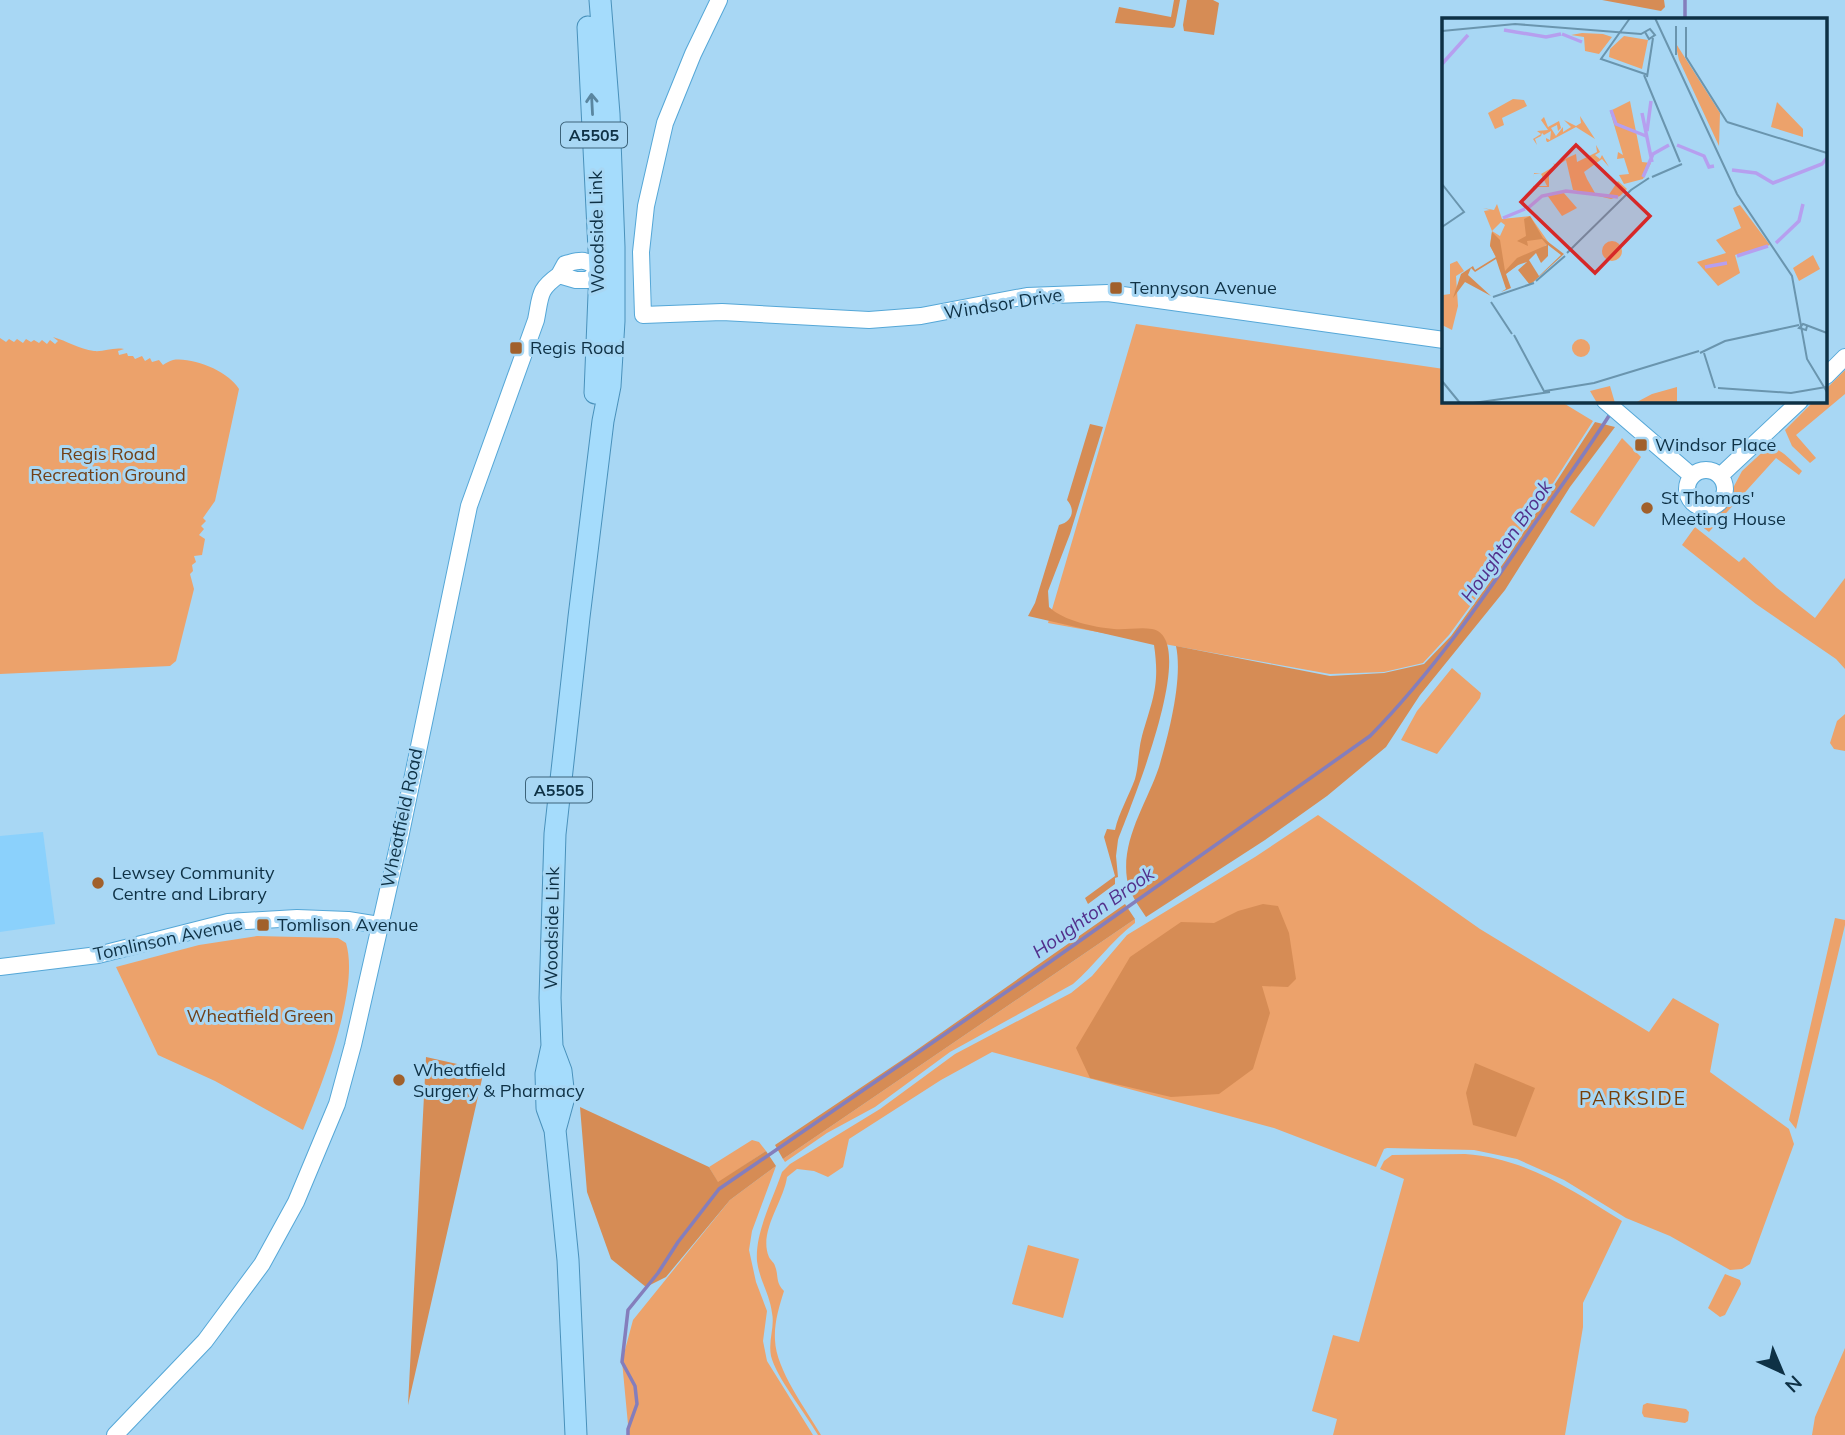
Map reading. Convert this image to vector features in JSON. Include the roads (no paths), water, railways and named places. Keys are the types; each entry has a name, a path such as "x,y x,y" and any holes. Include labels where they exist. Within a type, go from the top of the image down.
{"main road":[{"name":"Woodside Link","path":"587,0 607,270"},
{"name":"Woodside Link","path":"576,1435 568,1260 555,1130 564,1097 561,1071 552,1046 555,834 603,421 595,401 607,270 609,114 600,0"}],"street":[{"name":"Windsor Drive","path":"719,0 665,123 645,218 641,253 643,315 722,312 869,320 921,316 1027,296 1108,293 1442,340"},
{"name":"Wheatfield Road","path":"115,1435 205,1341 262,1264 296,1202 337,1104 353,1045 469,506 536,320 545,285 559,275 588,280 607,270"},
{"path":"1828,374 1845,357"},
{"path":"1606,402 1692,476"},
{"path":"1720,476 1799,402"},
{"path":"1703,470 1715,472 1720,476 1725,488 1721,500 1710,507 1704,507 1689,498 1687,486 1692,476 1703,470"},
{"name":"Tomlinson Avenue","path":"0,967 98,955 228,922 297,918 348,920 379,925"}],"waterway":[{"name":"Houghton Brook","path":"1685,0 1685,18"},
{"name":"Houghton Brook","path":"628,1435 637,1404 635,1386 622,1362 628,1310 719,1189 1047,964 1370,736 1415,687 1456,635 1612,411"}],"place":[{"name":"Tennyson Avenue","path":"1116,288"},
{"name":"Regis Road","path":"516,348"},
{"name":"Windsor Place","path":"1641,445"},
{"name":"St Thomas' Meeting House","path":"1647,508"},
{"name":"Lewsey Community Centre and Library","path":"98,883"},
{"name":"Tomlison Avenue","path":"263,925"},
{"name":"Wheatfield Surgery & Pharmacy","path":"399,1080"}],"district":[{"name":"PARKSIDE","path":"1633,1098"}],"park label":[{"name":"Regis Road Recreation Ground","path":"108,464"},
{"name":"Wheatfield Green","path":"260,1016"}]}
